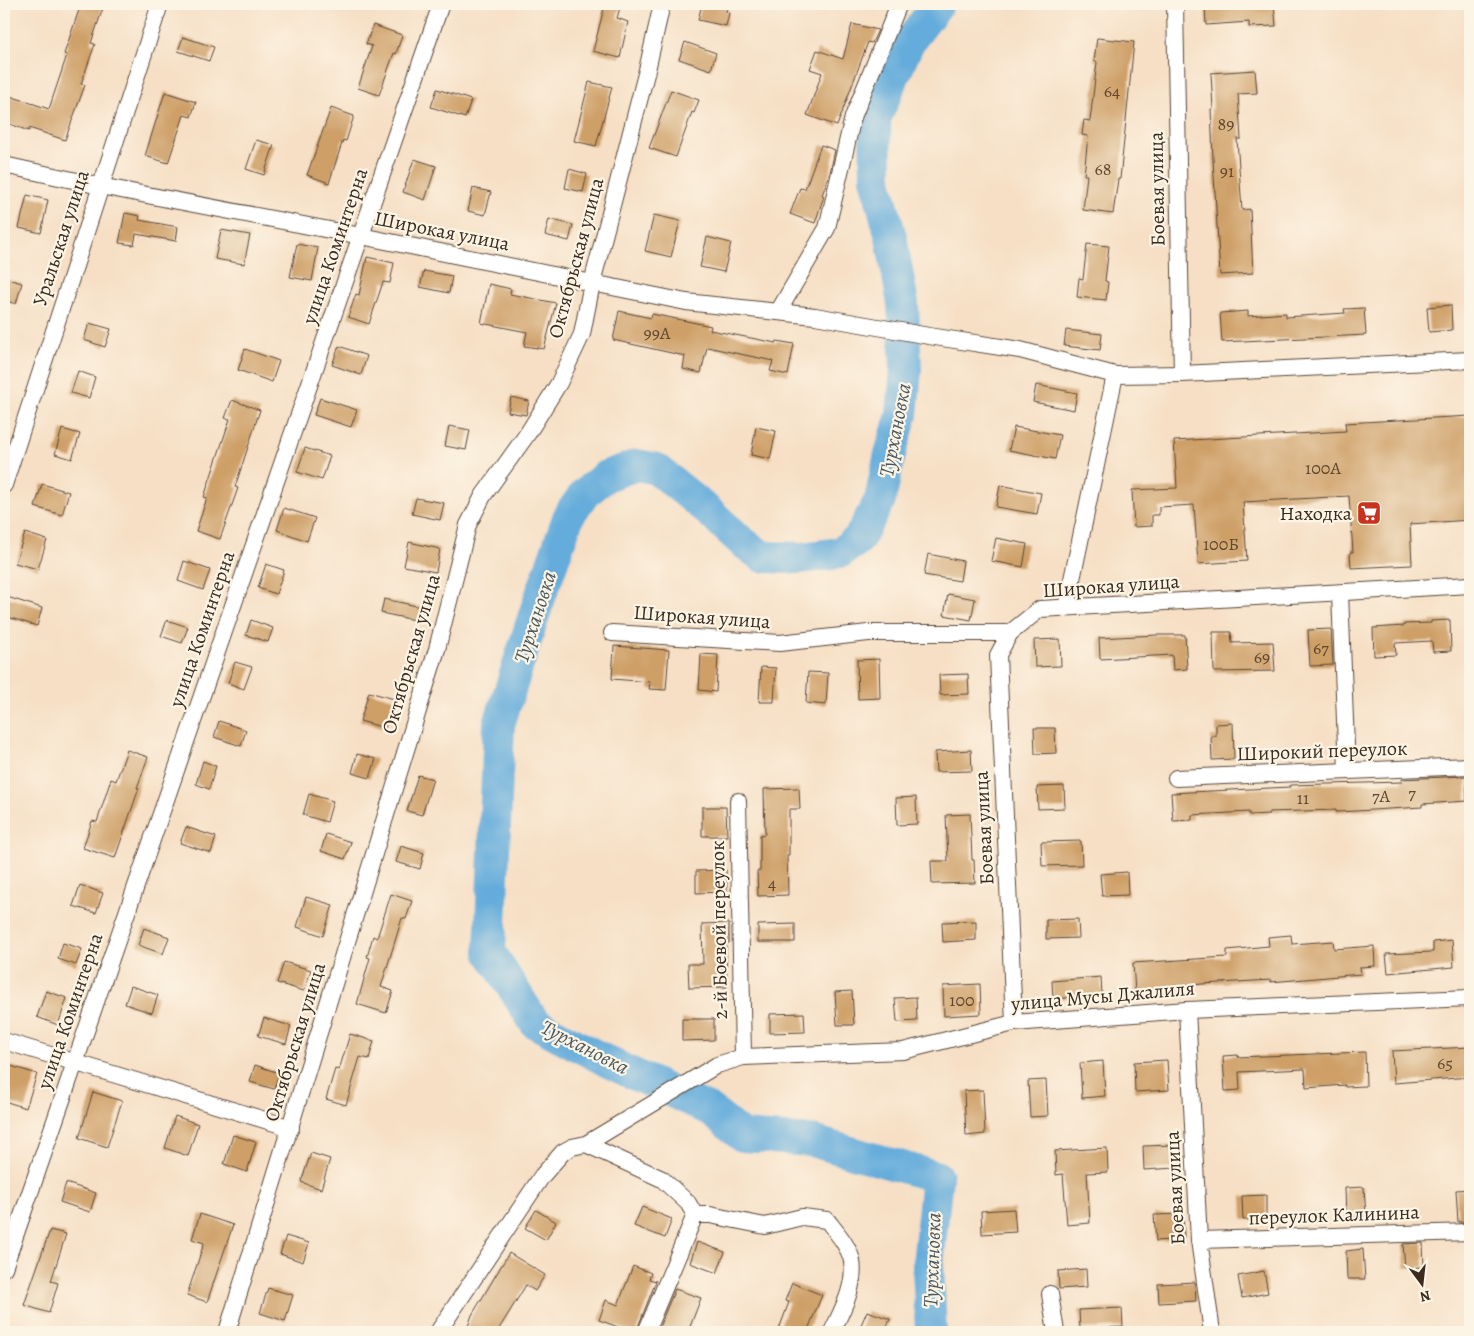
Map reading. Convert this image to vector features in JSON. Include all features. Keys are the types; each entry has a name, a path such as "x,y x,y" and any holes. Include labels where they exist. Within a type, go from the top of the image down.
{"street":[{"name":"Уральская улица","path":"4,485 160,4"},
{"name":"улица Коминтерна","path":"4,1268 441,4"},
{"name":"Октябрьская улица","path":"227,1332 437,650 468,525 483,496 528,433 559,383 582,334 592,283 647,70 662,4"},
{"path":"778,312 827,228 853,117 899,4"},
{"name":"Боевая улица","path":"1175,4 1182,374"},
{"name":"Широкая улица","path":"4,165 100,186 361,236 686,302 815,316 1020,350 1115,374"},
{"path":"1066,608 1115,374 1182,374 1470,360"},
{"name":"Широкая улица","path":"612,633 780,643 868,633 1010,633 1040,609 1470,585"},
{"path":"1340,592 1347,771"},
{"name":"Боевая улица","path":"1010,633 998,655 1014,1023"},
{"name":"Широкий переулок","path":"1176,778 1470,766"},
{"name":"2-й Боевой переулок","path":"738,801 742,1058"},
{"name":"улица Мусы Джалиля","path":"438,1332 542,1176 563,1152 572,1147 586,1144 716,1065 742,1058 903,1051 1014,1023 1187,1010 1470,998"},
{"name":"Боевая улица","path":"1187,1010 1199,1240 1212,1332"},
{"path":"4,1041 291,1128"},
{"path":"586,1144 662,1179 688,1203 695,1215"},
{"path":"695,1215 710,1215 765,1226 802,1217 827,1220 843,1242 852,1260 852,1284 832,1332"},
{"path":"646,1332 695,1215"},
{"name":"переулок Калинина","path":"1199,1240 1470,1232"},
{"path":"1050,1294 1056,1332"}],"building":[{"path":"81,4 103,8 91,43 95,44 81,84 85,85 65,140 29,128 29,131 4,122 4,94 49,109 67,55 64,54"},
{"path":"605,4 621,4 617,18 628,22 620,58 593,51"},
{"path":"702,4 728,4 726,12 729,13 726,26 698,20"},
{"path":"1205,4 1274,4 1276,26 1249,27 1249,22 1206,25"},
{"path":"852,24 878,30 872,43 868,42 837,126 807,115 822,73 810,69 817,50 843,59"},
{"path":"373,25 402,35 379,95 358,88 372,46 366,44"},
{"path":"183,37 214,47 209,61 178,51"},
{"path":"1097,38 1134,42 1120,179 1118,179 1113,214 1083,210 1087,175 1084,175 1088,136 1082,135 1084,120 1090,121 1097,62 1094,61"},
{"path":"685,42 716,53 711,70 679,59"},
{"path":"1255,70 1257,93 1238,94 1241,139 1237,139 1242,210 1250,209 1253,273 1220,275 1213,159 1211,73"},
{"path":"589,82 612,87 596,146 574,141"},
{"path":"437,89 471,100 465,118 431,107"},
{"path":"671,90 699,100 694,113 692,112 676,157 649,148"},
{"path":"165,92 196,102 191,117 184,115 168,163 145,156"},
{"path":"331,108 354,116 346,141 343,140 329,183 307,175"},
{"path":"256,140 274,145 264,175 246,169"},
{"path":"821,145 835,150 830,173 822,195 824,196 815,223 790,214 800,188 805,189"},
{"path":"414,159 436,166 425,200 403,192"},
{"path":"569,169 587,174 583,192 565,188"},
{"path":"473,188 491,192 485,215 468,211"},
{"path":"27,195 48,200 41,233 19,228"},
{"path":"125,213 140,216 139,220 178,227 176,241 136,234 134,245 119,243"},
{"path":"654,215 680,221 671,257 645,251"},
{"path":"549,219 573,225 569,241 545,235"},
{"path":"221,230 250,235 244,264 215,259"},
{"path":"707,237 731,243 724,272 700,267"},
{"path":"297,244 318,248 312,281 290,277"},
{"path":"1087,244 1109,246 1105,281 1108,282 1106,300 1077,297 1079,278 1083,279"},
{"path":"367,257 394,263 390,283 383,282 369,324 348,317 356,294 359,295"},
{"path":"424,271 452,276 449,293 420,287"},
{"path":"4,278 22,283 16,304 4,300"},
{"path":"489,284 511,289 510,294 556,303 544,349 524,346 527,332 481,323"},
{"path":"1451,305 1452,330 1429,332 1427,307"},
{"path":"1364,308 1366,335 1222,342 1220,313 1248,311 1248,316 1286,313 1286,317 1345,313 1344,309"},
{"path":"619,311 651,318 652,314 711,326 710,330 776,343 777,341 794,344 788,375 770,371 773,361 707,347 701,373 683,369 685,356 613,340"},
{"path":"89,323 111,329 105,347 84,340"},
{"path":"1066,330 1102,334 1100,350 1064,346"},
{"path":"339,346 367,356 361,375 332,365"},
{"path":"245,349 279,361 272,382 238,370"},
{"path":"78,371 95,377 89,398 71,393"},
{"path":"1036,385 1077,393 1074,410 1033,402"},
{"path":"511,397 529,401 526,415 508,412"},
{"path":"320,398 357,410 351,427 314,415"},
{"path":"232,400 260,410 235,487 238,488 220,539 196,531 207,498 204,497 230,419 225,418"},
{"path":"1470,416 1470,520 1410,524 1412,565 1351,568 1350,552 1353,552 1349,496 1243,502 1247,561 1198,564 1194,505 1159,507 1159,515 1152,515 1152,526 1134,527 1132,490 1177,488 1174,441 1346,431 1345,423"},
{"path":"449,426 470,430 466,450 445,446"},
{"path":"756,427 776,431 770,459 751,455"},
{"path":"1014,427 1060,435 1055,459 1009,450"},
{"path":"62,429 80,434 72,459 55,454"},
{"path":"305,448 330,456 322,480 297,472"},
{"path":"42,484 69,492 62,515 35,507"},
{"path":"1000,485 1041,493 1037,514 996,507"},
{"path":"416,498 444,503 440,520 412,514"},
{"path":"284,508 315,518 307,541 277,530"},
{"path":"25,533 47,540 38,569 15,563"},
{"path":"996,538 1027,544 1023,567 991,561"},
{"path":"409,542 440,549 436,572 404,566"},
{"path":"928,554 963,561 960,581 924,575"},
{"path":"184,561 210,570 203,590 178,581"},
{"path":"266,564 284,570 276,594 258,588"},
{"path":"948,594 975,599 971,620 944,615"},
{"path":"4,596 42,608 37,626 4,616"},
{"path":"384,599 426,608 424,622 381,613"},
{"path":"167,620 188,627 182,643 161,636"},
{"path":"251,620 273,628 268,642 246,635"},
{"path":"1450,620 1451,651 1433,652 1432,641 1395,643 1396,655 1374,656 1373,628"},
{"path":"1331,629 1333,665 1310,666 1308,630"},
{"path":"1213,632 1231,632 1232,643 1273,642 1275,671 1214,672"},
{"path":"1185,635 1187,669 1173,670 1172,655 1100,659 1099,638"},
{"path":"1060,639 1061,666 1035,667 1034,640"},
{"path":"614,646 669,650 666,690 649,689 650,682 612,679"},
{"path":"701,654 718,655 716,692 699,690"},
{"path":"879,659 880,698 858,699 857,660"},
{"path":"235,662 252,667 244,689 228,683"},
{"path":"761,667 776,668 774,702 759,702"},
{"path":"808,672 828,673 826,705 806,703"},
{"path":"968,674 969,694 940,695 939,675"},
{"path":"369,692 394,699 385,728 360,721"},
{"path":"219,721 246,730 241,746 214,737"},
{"path":"1233,723 1234,759 1212,760 1211,736 1216,736 1216,724"},
{"path":"1034,728 1055,728 1056,753 1035,754"},
{"path":"127,750 148,757 115,858 83,848 92,821 97,822 111,779 116,781"},
{"path":"971,750 972,771 936,772 935,752"},
{"path":"357,754 376,759 370,778 352,773"},
{"path":"203,761 216,766 209,789 196,784"},
{"path":"418,775 433,779 422,815 407,811"},
{"path":"1466,776 1467,801 1422,804 1422,807 1356,811 1269,812 1269,814 1249,815 1249,812 1192,815 1192,820 1173,821 1171,793 1290,787 1290,785 1402,782 1402,779"},
{"path":"1064,786 1065,808 1038,809 1037,787"},
{"path":"799,788 800,809 789,809 788,895 758,896 757,871 760,871 760,835 765,834 764,789"},
{"path":"309,794 333,801 327,822 303,815"},
{"path":"916,797 917,824 897,825 896,798"},
{"path":"702,807 726,807 727,836 702,836"},
{"path":"970,814 975,883 932,884 931,861 948,861 946,815"},
{"path":"186,827 216,837 211,853 180,843"},
{"path":"326,834 351,842 345,859 321,851"},
{"path":"1081,841 1082,865 1042,866 1041,842"},
{"path":"401,846 424,853 420,869 396,862"},
{"path":"726,870 727,892 696,893 696,871"},
{"path":"1127,872 1128,895 1102,896 1100,874"},
{"path":"80,885 103,893 96,913 73,906"},
{"path":"391,894 412,901 406,919 402,918 381,987 393,991 386,1013 357,1004 370,958 367,957 373,936 377,938"},
{"path":"306,897 333,905 323,936 297,927"},
{"path":"1078,919 1079,938 1046,939 1046,920"},
{"path":"976,921 976,940 943,942 942,922"},
{"path":"729,923 729,943 726,943 727,987 689,988 688,964 703,964 702,924"},
{"path":"795,924 795,942 758,942 758,925"},
{"path":"144,928 169,937 163,954 138,945"},
{"path":"1291,935 1292,944 1333,941 1334,949 1374,946 1375,966 1360,967 1361,974 1271,982 1271,980 1202,984 1135,992 1133,963 1227,957 1227,950 1269,946 1268,937"},
{"path":"1452,940 1454,967 1388,973 1386,954 1433,952 1433,942"},
{"path":"63,943 82,949 76,965 58,959"},
{"path":"284,962 311,970 304,991 277,983"},
{"path":"1101,977 1102,995 1053,999 1052,981"},
{"path":"980,984 981,1014 944,1016 943,986"},
{"path":"131,986 158,995 152,1013 125,1004"},
{"path":"46,991 67,998 58,1025 37,1017"},
{"path":"852,991 854,1025 837,1025 835,992"},
{"path":"916,997 917,1021 897,1022 895,998"},
{"path":"804,1013 805,1032 770,1033 770,1014"},
{"path":"264,1018 291,1026 286,1044 258,1036"},
{"path":"682,1019 714,1019 714,1040 682,1041"},
{"path":"350,1034 374,1041 369,1059 360,1057 346,1105 326,1099 335,1069 339,1070"},
{"path":"1470,1047 1470,1077 1394,1083 1392,1051"},
{"path":"1365,1052 1366,1086 1345,1087 1345,1085 1306,1088 1305,1069 1239,1072 1240,1090 1225,1091 1223,1056"},
{"path":"1167,1060 1169,1090 1135,1092 1134,1062"},
{"path":"1103,1061 1105,1096 1082,1098 1080,1063"},
{"path":"255,1065 279,1073 274,1089 250,1082"},
{"path":"11,1066 37,1074 26,1108 4,1101 4,1089"},
{"path":"1046,1080 1048,1116 1030,1117 1028,1081"},
{"path":"983,1090 985,1134 966,1136 964,1091"},
{"path":"93,1092 122,1101 107,1147 79,1138"},
{"path":"175,1116 198,1124 188,1156 165,1148"},
{"path":"233,1135 256,1142 247,1172 224,1164"},
{"path":"1174,1145 1175,1168 1144,1170 1143,1146"},
{"path":"1107,1148 1108,1172 1087,1173 1090,1223 1067,1225 1063,1174 1056,1175 1055,1151"},
{"path":"311,1153 330,1159 321,1189 301,1182"},
{"path":"66,1183 96,1193 90,1212 60,1202"},
{"path":"1364,1187 1366,1216 1346,1217 1345,1188"},
{"path":"1470,1189 1470,1222 1458,1222 1456,1190"},
{"path":"1266,1195 1266,1219 1243,1220 1242,1196"},
{"path":"642,1207 672,1219 665,1238 634,1226"},
{"path":"1014,1209 1016,1232 982,1234 981,1211"},
{"path":"536,1210 556,1222 546,1240 525,1228"},
{"path":"200,1214 233,1225 207,1302 187,1295 204,1243 192,1239"},
{"path":"1183,1214 1184,1239 1156,1241 1154,1215"},
{"path":"50,1230 66,1234 51,1281 58,1283 49,1313 24,1305"},
{"path":"286,1236 309,1243 303,1262 280,1254"},
{"path":"697,1242 725,1252 717,1273 690,1263"},
{"path":"1423,1243 1424,1267 1405,1268 1403,1244"},
{"path":"1363,1249 1365,1279 1347,1279 1346,1251"},
{"path":"509,1253 545,1275 535,1291 526,1285 497,1332 466,1332 472,1315"},
{"path":"633,1266 651,1273 649,1279 656,1281 636,1332 599,1320 606,1300 618,1305"},
{"path":"1086,1269 1087,1287 1059,1289 1058,1271"},
{"path":"1264,1271 1268,1293 1242,1298 1238,1276"},
{"path":"1195,1282 1196,1301 1159,1303 1158,1284"},
{"path":"792,1283 822,1295 807,1332 778,1332 789,1302 785,1301"},
{"path":"268,1288 293,1295 285,1321 260,1313"},
{"path":"675,1289 701,1298 688,1332 657,1332"},
{"path":"1122,1308 1123,1327 1080,1329 1079,1310"},
{"path":"867,1311 890,1319 885,1332 858,1332"}],"waterway":[{"name":"Турхановка","path":"931,1332 928,1265 937,1177 812,1141 742,1136 710,1110 610,1063 535,1023 490,952 499,724 569,515 585,493 606,476 637,465 657,469 741,541 763,557 801,558 839,553 858,540 880,500 890,454 902,415 906,369 903,304 891,237 876,181 875,119 909,42 938,4"}],"place":[{"name":"Находка","path":"1369,513"}]}
